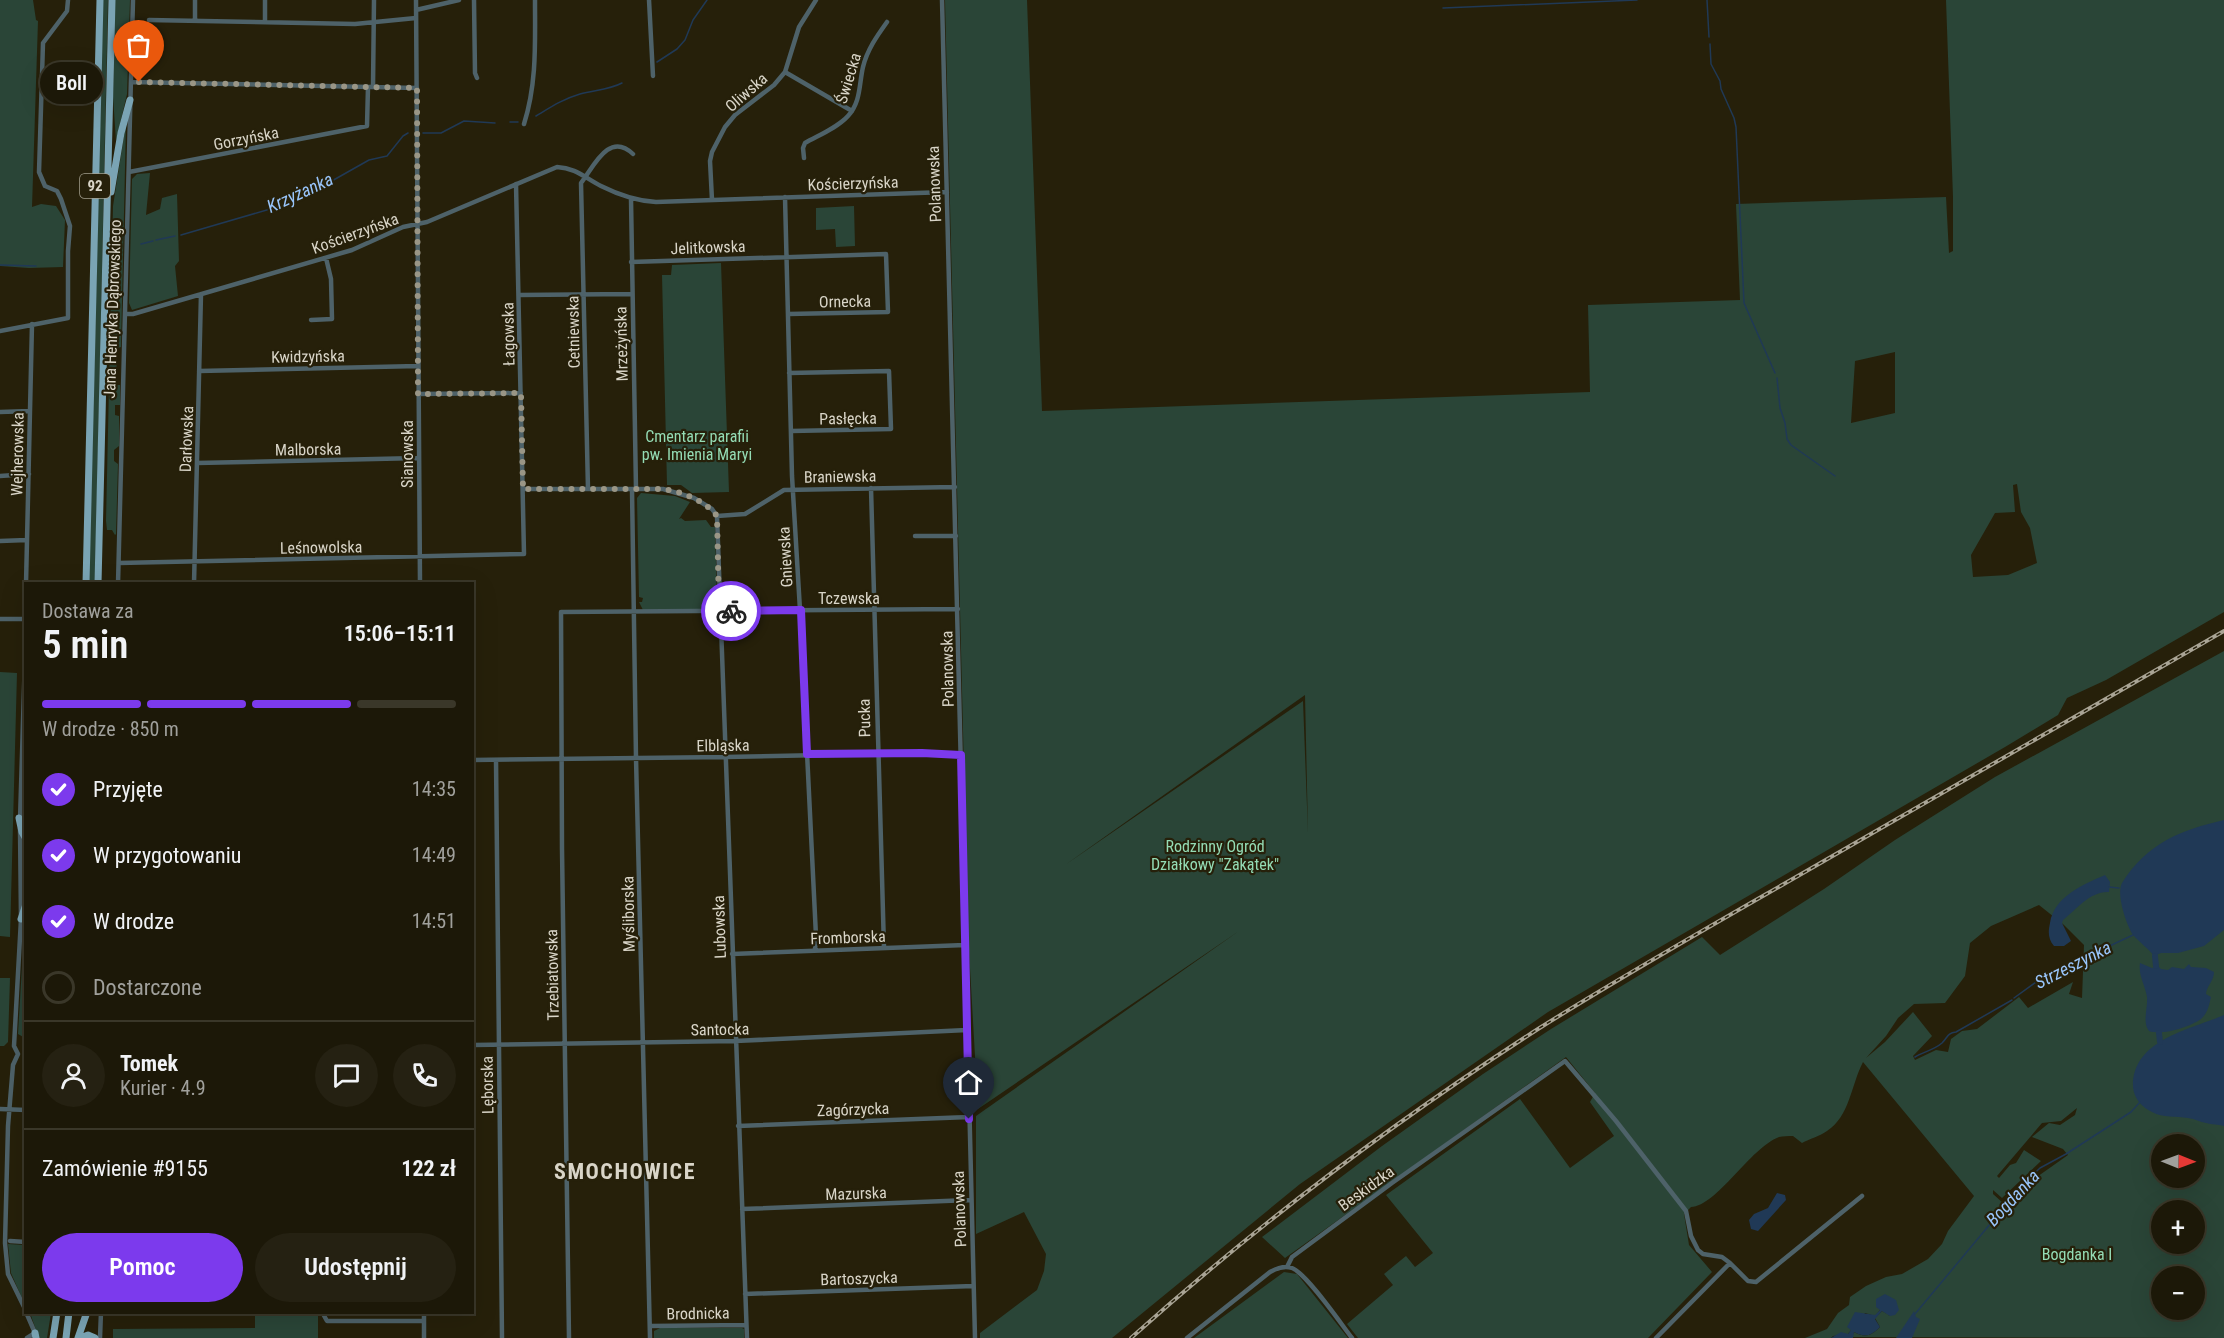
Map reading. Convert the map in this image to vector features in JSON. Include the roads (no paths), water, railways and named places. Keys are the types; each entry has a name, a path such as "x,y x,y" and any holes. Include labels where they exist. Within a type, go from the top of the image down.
{"main road":[{"name":"Jana Henryka Dąbrowskiego","path":"86,582 100,0"},
{"name":"Jana Henryka Dąbrowskiego","path":"98,582 112,0"},
{"path":"106,221 121,133 130,100"},
{"path":"20,818 24,836"},
{"path":"21,919 24,910"},
{"path":"53,1338 57,1314"},
{"path":"66,1338 69,1314"},
{"path":"79,1338 86,1314"},
{"path":"79,1338 88,1335 95,1338"}],"street":[{"path":"0,331 68,318 70,226 62,199 57,191 45,186 39,172 43,42 67,11 68,0"},
{"name":"Jana Henryka Dąbrowskiego","path":"118,582 133,0"},
{"path":"195,0 195,20"},
{"path":"265,0 265,22"},
{"path":"370,87 374,0"},
{"name":"Sianowska","path":"416,0 420,582"},
{"path":"416,10 459,0"},
{"path":"474,0 475,73 477,78"},
{"path":"524,124 531,101 535,68 535,0"},
{"path":"649,0 653,76"},
{"name":"Oliwska","path":"712,200 710,161 712,152 725,127 735,115 774,85 785,72 799,27 816,0"},
{"name":"Polanowska","path":"942,0 975,1338"},
{"path":"149,20 355,24 416,18"},
{"name":"Świecka","path":"804,158 802,148 805,143 842,122 852,111 858,98 863,67 868,53 887,22"},
{"name":"Oliwska","path":"785,72 852,111"},
{"path":"131,82 417,88"},
{"name":"Gorzyńska","path":"129,172 367,126 370,87"},
{"path":"586,177 600,153 616,146 626,147 633,154"},
{"name":"Kościerzyńska","path":"125,314 133,314 352,250 403,227 417,224 557,168 575,170 598,184 631,199 656,202 946,192"},
{"name":"Cetniewska","path":"586,177 581,183 588,489"},
{"name":"Łagowska","path":"516,184 524,554"},
{"name":"Gniewska","path":"785,197 793,489 816,936 814,950"},
{"name":"Mrzeżyńska","path":"631,199 634,489"},
{"name":"Ornecka","path":"786,256 886,254 887,277 888,312 788,314"},
{"name":"Jelitkowska","path":"631,262 786,256"},
{"path":"311,320 332,319 331,279 326,258"},
{"name":"Darłowska","path":"194,582 201,294"},
{"path":"519,295 632,294"},
{"name":"Wejherowska","path":"26,582 32,324"},
{"name":"Kwidzyńska","path":"200,370 418,366"},
{"name":"Pasłęcka","path":"789,373 890,371 891,429 791,431"},
{"path":"418,394 521,393"},
{"path":"0,412 30,411"},
{"name":"Malborska","path":"197,463 419,458"},
{"path":"0,476 29,474"},
{"name":"Braniewska","path":"717,516 745,514 784,490 955,487"},
{"name":"Pucka","path":"871,488 884,948"},
{"path":"523,489 663,489 704,503 717,516"},
{"name":"Myśliborska","path":"634,489 636,758 650,1338"},
{"name":"Lubowska","path":"717,516 747,1338"},
{"path":"915,536 956,536"},
{"path":"0,541 27,540"},
{"name":"Leśnowolska","path":"119,563 524,554"},
{"name":"Tczewska","path":"561,612 958,609"},
{"name":"Trzebiatowska","path":"561,612 569,1338"},
{"path":"0,619 24,621"},
{"path":"18,1054 14,1046 21,919 20,818 24,687"},
{"path":"485,752 485,759"},
{"name":"Elbląska","path":"474,760 807,754 961,755"},
{"name":"Lęborska","path":"496,760 502,1338"},
{"name":"Fromborska","path":"732,954 965,945"},
{"name":"Santocka","path":"474,1046 735,1041 967,1030"},
{"path":"24,1050 18,1054 13,1065 6,1160 8,1174 5,1243 8,1274 24,1308"},
{"name":"Beskidzka","path":"1187,1338 1270,1272 1279,1267 1287,1267 1292,1257 1340,1221 1565,1061 1616,1121 1686,1211 1690,1236 1698,1250 1703,1254 1722,1257 1730,1263"},
{"path":"0,1109 24,1110"},
{"name":"Zagórzycka","path":"738,1126 969,1117"},
{"path":"0,1174 8,1174"},
{"path":"1656,1338 1730,1263 1748,1281 1756,1282 1862,1196"},
{"name":"Mazurska","path":"742,1209 970,1200"},
{"path":"5,1243 24,1242"},
{"path":"1287,1267 1301,1273 1352,1338"},
{"name":"Bartoszycka","path":"745,1294 973,1286"},
{"path":"27,1314 35,1335 27,1338"},
{"path":"100,1338 101,1314"},
{"path":"323,1314 327,1321 424,1322"},
{"path":"369,1314 369,1321"},
{"path":"424,1314 424,1338"},
{"name":"Brodnicka","path":"650,1326 746,1325"}],"water":[{"path":"2224,820 2224,930 2204,946 2154,956 2133,935 2127,924 2120,894 2122,883 2142,858 2166,840 2193,828"},
{"path":"2105,875 2110,882 2109,892 2096,894 2063,920 2062,923 2071,941 2064,946 2054,946 2049,929 2057,906 2070,893"},
{"path":"2140,963 2152,968 2158,966 2168,970 2172,967 2184,969 2189,964 2191,967 2206,968 2214,972 2206,991 2206,994 2211,997 2203,1017 2176,1030 2149,1031 2146,1019 2147,997"},
{"path":"2224,1015 2224,1126 2161,1115 2142,1105 2133,1087 2135,1071 2142,1058 2165,1039"},
{"path":"1777,1193 1785,1195 1786,1200 1758,1231 1751,1229 1749,1220 1754,1214 1768,1208"},
{"path":"1885,1294 1896,1300 1899,1310 1895,1315 1890,1316 1882,1311 1875,1319 1880,1327 1877,1330 1865,1335 1854,1332 1853,1338 1831,1338 1841,1332 1848,1334 1851,1330 1847,1327 1855,1312 1875,1315 1880,1310 1876,1307 1876,1299"},
{"path":"1914,1311 1916,1317 1920,1319 1912,1338 1896,1338"}],"waterway":[{"name":"Krzyżanka","path":"657,62 677,49 685,40 693,20 707,0"},
{"path":"1443,8 1637,0"},
{"path":"1707,0 1709,37"},
{"path":"1710,44 1711,64 1720,81 1736,127 1744,303 1775,373"},
{"name":"Krzyżanka","path":"536,116 574,96 622,83"},
{"name":"Krzyżanka","path":"423,133 441,133 464,121 495,123"},
{"name":"Krzyżanka","path":"510,122 518,122"},
{"name":"Krzyżanka","path":"181,235 277,207 330,182 369,160 387,156 408,133"},
{"name":"Krzyżanka","path":"156,240 175,236"},
{"name":"Krzyżanka","path":"141,244 153,241"},
{"name":"Krzyżanka","path":"0,265 36,266"},
{"path":"1777,378 1780,408 1787,439 1791,445 1835,476"},
{"path":"2109,887 2119,888"},
{"name":"Strzeszynka","path":"2014,998 2043,977 2133,935"},
{"path":"2155,956 2156,966"},
{"name":"Strzeszynka","path":"1915,1057 1939,1045 1951,1033 2012,1000"},
{"path":"2159,1033 2160,1042"},
{"name":"Bogdanka","path":"1915,1314 1996,1217 2007,1200 2040,1168 2131,1112 2140,1102"}],"railway":[{"path":"1131,1338 1228,1255 1328,1175 1432,1100 1538,1029 1690,938 2224,631"}],"place":[{"name":"Boll","path":"139,82"}],"district":[{"name":"SMOCHOWICE","path":"625,1171"}],"park label":[{"name":"Cmentarz parafii pw. Imienia Maryi","path":"697,445"},
{"name":"Rodzinny Ogród Działkowy \"Zakątek\"","path":"1215,855"},
{"name":"Bogdanka I","path":"2077,1254"}]}
